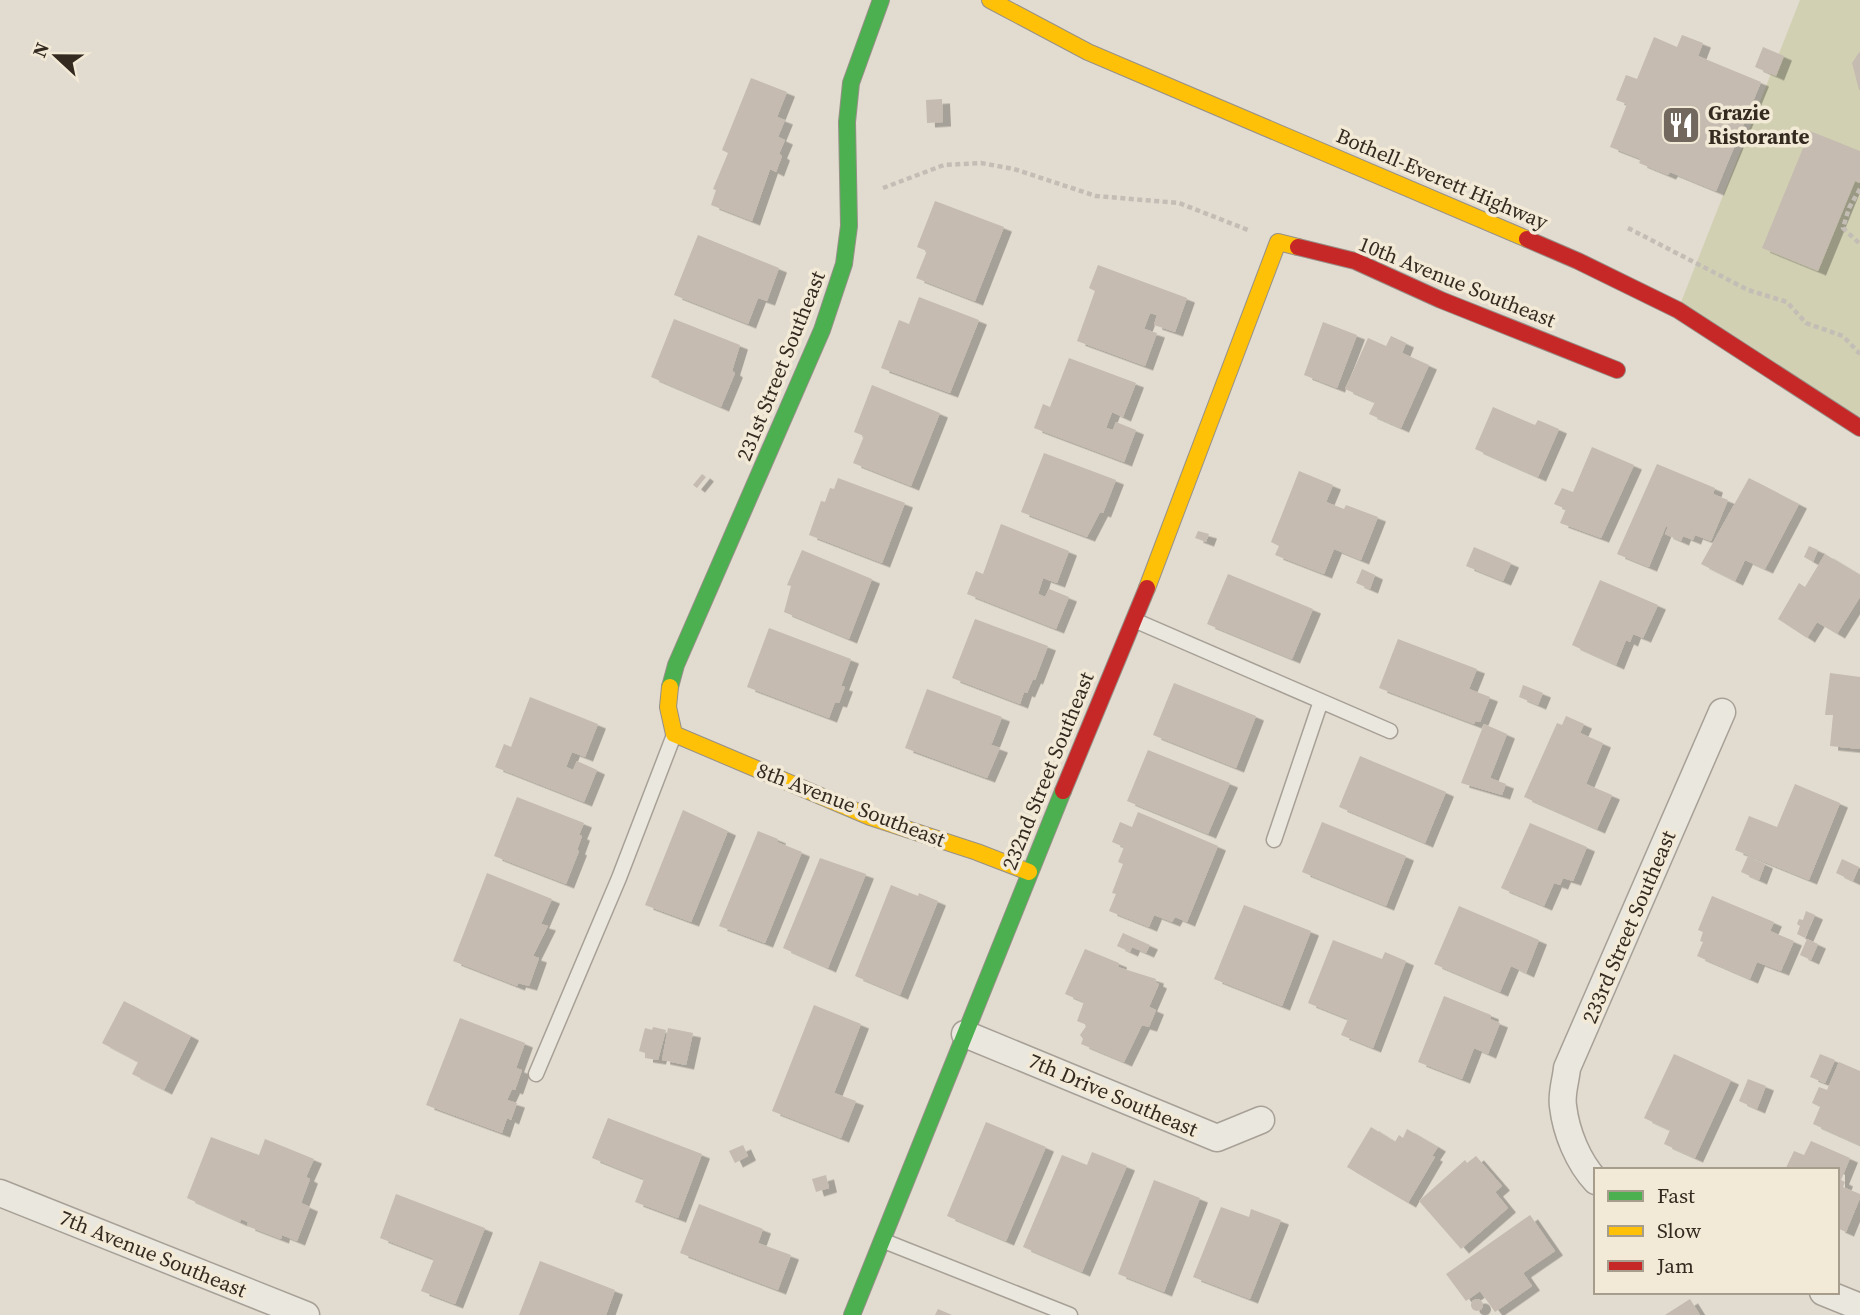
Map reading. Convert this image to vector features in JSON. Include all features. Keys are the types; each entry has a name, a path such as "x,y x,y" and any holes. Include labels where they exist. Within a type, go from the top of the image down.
{"street":[{"name":"231st Street Southeast","path":"674,734 667,714 667,695 676,665 822,330 844,264 849,226 847,122 851,83 881,0"},
{"name":"Bothell-Everett Highway","path":"990,0 1088,52 1578,261 1678,310 1860,428"},
{"name":"10th Avenue Southeast","path":"1278,242 1355,261 1441,300 1617,370"},
{"name":"232nd Street Southeast","path":"852,1315 1133,620 1262,291 1278,242"},
{"name":"233rd Street Southeast","path":"1594,1179 1574,1147 1562,1105 1567,1068 1722,712"},
{"name":"8th Avenue Southeast","path":"674,734 870,817 977,852 1029,873"},
{"name":"7th Drive Southeast","path":"965,1034 1217,1138 1261,1120"},
{"name":"7th Avenue Southeast","path":"0,1193 306,1315"},
{"path":"1828,1294 1860,1307"}],"lane":[{"path":"1133,620 1390,730"},
{"path":"1274,839 1321,701"},
{"path":"536,1074 619,878 674,734"},
{"path":"882,1240 1070,1315"}],"path":[{"path":"849,201 944,165 981,163 1014,169 1097,196 1179,203 1278,242"},
{"path":"1860,189 1849,208 1843,229 1860,244"},
{"path":"1628,228 1748,290 1787,302 1807,323 1843,336 1860,354"}],"green space":[{"path":"1800,0 1860,0 1860,429 1678,310"}],"building":[{"name":"Grazie Ristorante","path":"1682,35 1703,43 1698,56 1761,82 1716,191 1670,172 1668,175 1639,163 1641,159 1610,147 1627,104 1616,100 1626,75 1637,79 1654,37 1677,47"},
{"path":"1763,47 1784,56 1776,76 1755,67"},
{"path":"1860,51 1860,90 1859,90 1852,63"},
{"path":"751,78 787,92 777,117 785,120 778,137 785,140 779,154 782,156 776,172 770,169 752,221 711,205 716,190 713,189 728,153 722,150"},
{"path":"942,99 943,122 927,123 926,100"},
{"path":"1810,131 1860,151 1860,183 1855,181 1818,271 1762,248"},
{"path":"935,201 1004,227 975,301 916,278 927,251 917,247"},
{"path":"698,235 779,268 767,301 758,298 748,324 674,295"},
{"path":"1098,265 1187,298 1175,332 1154,325 1157,315 1150,313 1144,329 1157,333 1145,366 1077,341 1095,291 1089,288"},
{"path":"919,297 979,320 950,393 881,368 899,320 909,324"},
{"path":"674,319 740,345 732,371 735,373 721,407 651,377"},
{"path":"1323,322 1357,335 1337,388 1304,375"},
{"path":"1391,336 1406,343 1402,353 1429,365 1401,428 1369,414 1375,402 1345,389 1368,338 1386,346"},
{"path":"1069,358 1136,383 1123,417 1112,412 1106,428 1113,430 1116,422 1136,430 1124,462 1034,428 1043,404 1050,407"},
{"path":"872,385 940,413 911,486 853,463 864,436 854,432"},
{"path":"1493,407 1535,425 1538,420 1559,429 1538,477 1475,449"},
{"path":"1592,447 1634,465 1601,538 1560,523 1566,509 1554,504 1562,488 1573,492"},
{"path":"1044,453 1116,480 1103,513 1100,512 1087,537 1021,512"},
{"path":"1657,464 1715,488 1713,494 1728,500 1711,541 1695,535 1693,540 1683,536 1681,541 1665,534 1668,527 1666,526 1649,567 1617,554"},
{"path":"1299,471 1333,485 1326,502 1344,509 1346,505 1378,517 1361,560 1334,549 1324,574 1275,555 1279,546 1271,542"},
{"path":"702,474 706,477 697,488 693,485"},
{"path":"838,478 905,503 882,563 809,535 821,501 825,502 830,488 834,489"},
{"path":"1749,478 1799,504 1765,569 1745,560 1735,581 1701,564"},
{"path":"1001,524 1069,551 1057,583 1043,578 1038,594 1045,597 1049,589 1069,597 1056,629 967,594 976,571 983,574"},
{"path":"1198,531 1209,534 1206,542 1195,538"},
{"path":"1809,546 1818,550 1813,562 1804,557"},
{"path":"1474,547 1511,563 1503,581 1466,566"},
{"path":"802,550 872,579 849,639 784,612 791,586 787,585"},
{"path":"1825,554 1860,575 1860,597 1837,634 1817,622 1807,638 1778,619 1799,583 1805,587"},
{"path":"1362,569 1375,575 1370,589 1356,583"},
{"path":"1228,574 1313,609 1292,659 1207,624"},
{"path":"1600,580 1658,605 1643,638 1633,634 1630,642 1626,640 1616,665 1572,645"},
{"path":"975,619 1048,646 1035,680 1033,679 1027,693 1024,692 1020,704 952,678"},
{"path":"769,628 851,659 841,686 845,687 829,718 747,687"},
{"path":"1398,639 1477,669 1469,689 1490,697 1480,722 1475,721 1474,724 1379,688"},
{"path":"1830,673 1860,677 1860,749 1830,746 1833,715 1825,715"},
{"path":"1174,683 1256,716 1236,768 1153,735"},
{"path":"1523,685 1543,693 1538,705 1519,697"},
{"path":"927,689 1002,717 992,743 989,744 1000,748 987,778 905,748"},
{"path":"530,697 598,724 585,757 572,752 566,767 573,770 577,761 597,770 584,802 495,767 504,744 511,747"},
{"path":"1566,716 1584,724 1580,733 1603,743 1586,784 1612,795 1597,829 1524,797 1557,723 1562,725"},
{"path":"1484,724 1507,734 1490,778 1506,784 1502,795 1461,783"},
{"path":"1148,750 1230,783 1208,834 1127,801"},
{"path":"1360,756 1446,792 1425,843 1339,807"},
{"path":"1795,784 1840,803 1809,880 1735,850 1749,816 1777,827"},
{"path":"517,797 584,823 579,835 582,836 577,850 579,851 566,884 494,856"},
{"path":"683,810 728,831 691,922 645,905"},
{"path":"1138,812 1218,846 1187,922 1175,917 1172,922 1154,915 1149,927 1109,911 1116,894 1112,893 1123,864 1118,862 1124,847 1112,842 1120,822 1132,827"},
{"path":"1322,822 1406,856 1386,906 1302,872"},
{"path":"1530,823 1587,847 1573,881 1563,878 1560,885 1554,883 1544,906 1501,888"},
{"path":"758,831 802,852 765,943 719,926"},
{"path":"1748,856 1765,864 1759,880 1741,872"},
{"path":"820,858 866,874 828,968 783,948"},
{"path":"1842,859 1859,867 1853,881 1836,873"},
{"path":"487,873 552,899 541,924 548,926 533,956 539,958 529,986 518,983 517,986 453,961"},
{"path":"891,885 938,901 900,995 855,976"},
{"path":"1712,896 1774,922 1770,931 1794,941 1781,971 1757,962 1750,979 1697,956 1703,942 1700,941 1703,932 1698,930"},
{"path":"1244,905 1311,931 1282,1006 1214,979"},
{"path":"1459,906 1539,940 1526,973 1511,966 1500,992 1434,964"},
{"path":"1806,911 1815,915 1805,938 1797,934 1800,926 1797,924 1799,919 1803,920"},
{"path":"1123,933 1150,945 1146,953 1132,947 1130,952 1117,946"},
{"path":"1807,939 1818,944 1811,960 1800,955"},
{"path":"1333,940 1382,959 1385,952 1406,961 1373,1048 1341,1035 1348,1019 1308,1003"},
{"path":"1085,949 1119,963 1118,967 1156,979 1155,982 1159,984 1149,1007 1156,1010 1149,1027 1142,1025 1124,1062 1081,1044 1083,1039 1080,1035 1087,1025 1077,1021 1084,1002 1065,994"},
{"path":"1444,996 1491,1015 1490,1019 1500,1023 1488,1054 1474,1048 1462,1079 1418,1062"},
{"path":"124,1001 191,1036 164,1090 132,1074 138,1062 102,1043"},
{"path":"814,1005 861,1024 834,1093 856,1101 841,1138 772,1111"},
{"path":"460,1018 525,1043 516,1068 522,1070 515,1090 512,1089 507,1100 517,1103 511,1120 507,1118 502,1133 426,1105"},
{"path":"653,1027 666,1030 658,1060 645,1058 645,1053 639,1051 645,1028 652,1030"},
{"path":"668,1028 693,1033 686,1065 662,1060"},
{"path":"1674,1054 1731,1080 1695,1158 1664,1144 1670,1130 1644,1118"},
{"path":"1820,1054 1835,1060 1825,1083 1810,1077"},
{"path":"1839,1062 1860,1071 1860,1145 1813,1124 1820,1107 1812,1103 1819,1087 1827,1090"},
{"path":"1748,1079 1766,1086 1757,1109 1739,1101"},
{"path":"608,1118 702,1154 678,1218 635,1202 644,1179 592,1158"},
{"path":"986,1122 1046,1147 1006,1241 947,1216"},
{"path":"1371,1127 1395,1142 1399,1135 1403,1138 1407,1129 1438,1147 1408,1203 1347,1167"},
{"path":"211,1137 259,1155 265,1139 314,1159 306,1177 310,1179 301,1203 310,1207 297,1241 282,1235 281,1239 247,1226 248,1222 241,1219 240,1222 187,1198"},
{"path":"1811,1141 1850,1158 1841,1180 1845,1182 1843,1187 1860,1194 1860,1198 1846,1232 1839,1229 1839,1168 1786,1168 1794,1151 1804,1155"},
{"path":"743,1145 748,1156 735,1163 729,1151"},
{"path":"1092,1152 1127,1166 1082,1272 1023,1247 1062,1155 1087,1165"},
{"path":"1476,1156 1502,1186 1495,1192 1508,1208 1461,1249 1419,1201 1465,1160 1467,1163"},
{"path":"826,1175 829,1188 816,1192 812,1179"},
{"path":"1154,1180 1200,1198 1164,1292 1118,1274"},
{"path":"396,1194 485,1228 455,1304 421,1291 434,1259 380,1238"},
{"path":"699,1204 763,1229 758,1243 791,1255 778,1290 680,1253"},
{"path":"1221,1207 1249,1217 1251,1209 1281,1220 1250,1299 1193,1277"},
{"path":"1530,1215 1555,1251 1523,1273 1532,1286 1495,1312 1480,1291 1466,1301 1446,1274"},
{"path":"540,1261 615,1290 606,1315 519,1315"},
{"path":"1477,1299 1483,1305 1477,1311 1471,1305"},
{"path":"1690,1299 1700,1315 1665,1315"},
{"path":"938,1309 952,1315 935,1315"}],"traffic: fast":[{"path":"670,687 676,665 822,330 844,264 849,226 847,122 851,83 881,0"},
{"path":"852,1315 1063,791"}],"traffic: slow":[{"path":"990,0 1088,52 1527,239"},
{"path":"1147,588 1278,242 1298,247"},
{"path":"670,687 668,707 674,734 870,817 1029,872"}],"traffic: jam":[{"path":"1527,239 1678,310 1860,428"},
{"path":"1298,247 1355,261 1441,300 1617,370"},
{"path":"1063,791 1147,588"}],"place":[{"name":"Grazie Ristorante","path":"1681,125"}]}
